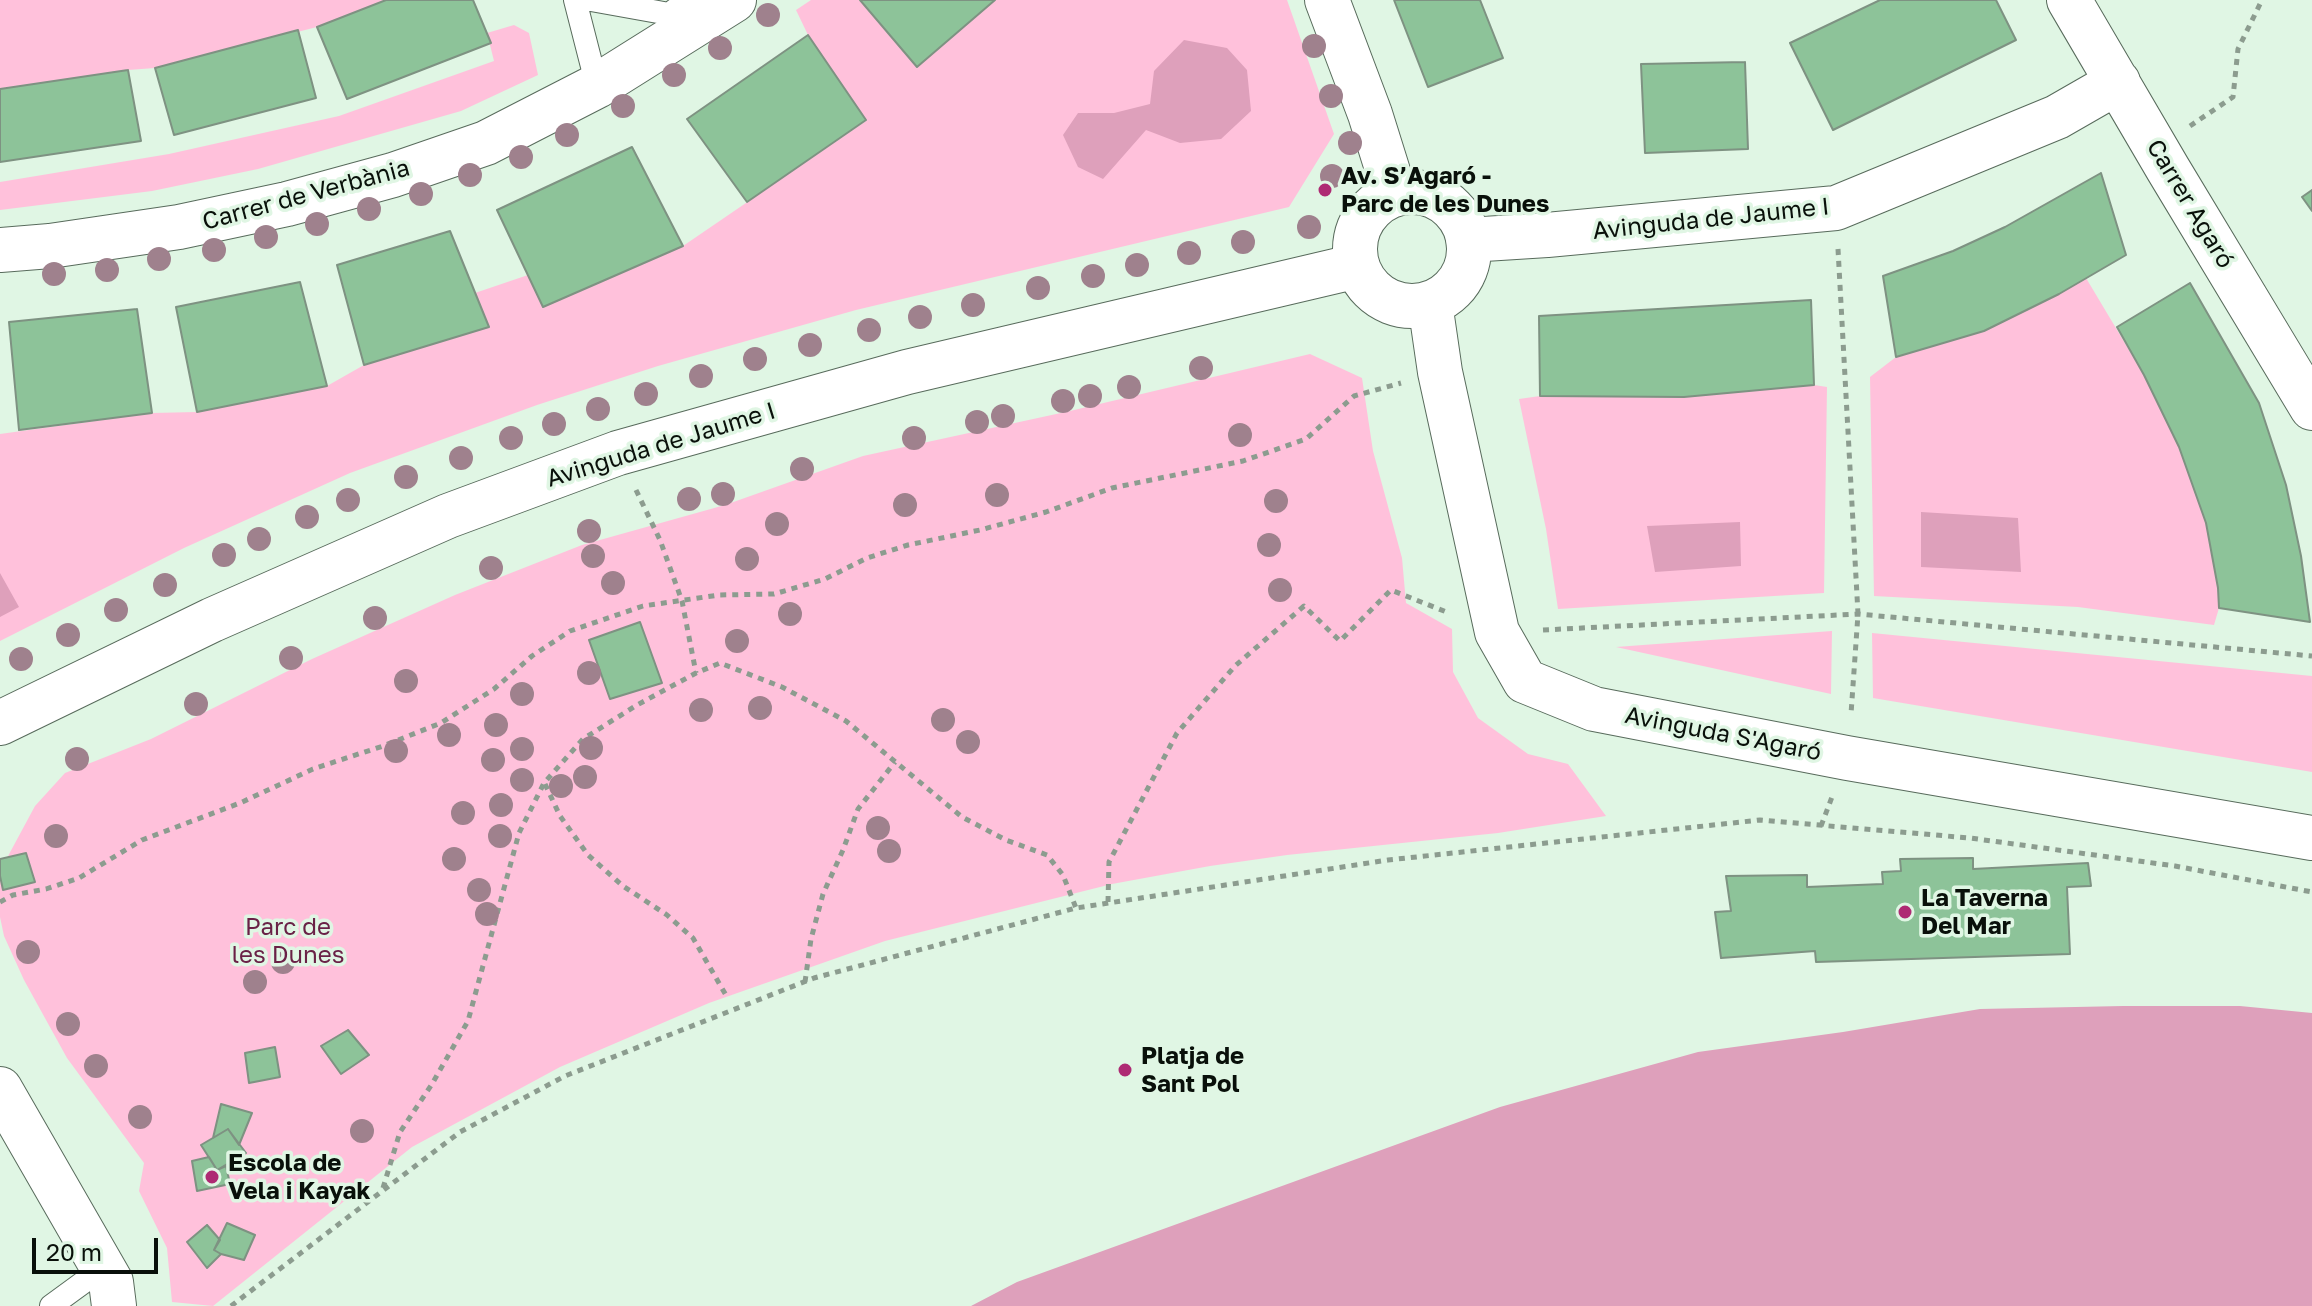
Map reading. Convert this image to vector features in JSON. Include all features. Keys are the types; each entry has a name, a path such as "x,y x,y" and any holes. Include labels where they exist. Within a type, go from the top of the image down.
{"street":[{"name":"Carrer de Verbània","path":"0,250 50,246 179,227 287,204 393,175 486,143 597,86 734,0"},
{"path":"1327,0 1370,114 1395,194"},
{"name":"Carrer Agaró","path":"2069,0 2312,408"},
{"name":"Avinguda de Jaume I","path":"1468,240 1836,208 2057,117 2118,82"},
{"path":"1420,192 1442,200 1460,217 1468,240 1469,256 1456,285 1430,303 1400,305 1386,300 1363,279 1357,266 1355,243 1361,222 1375,205 1395,194 1420,192"},
{"name":"Avinguda de Jaume I","path":"0,723 212,620 434,522 618,453 907,372 1357,266"},
{"name":"Avinguda S'Agaró","path":"1430,303 1440,372 1497,632 1525,681 1594,709 1847,758 2312,838"},
{"path":"0,1089 108,1287"}],"lane":[{"path":"575,0 597,86"},
{"path":"591,0 669,14 688,0"},
{"path":"51,1306 108,1287"}],"path":[{"path":"2156,148 2233,97 2238,49 2262,0"},
{"path":"1821,826 1847,758 1858,614 1836,208"},
{"path":"0,902 13,895 46,889 79,878 142,840 240,803 313,769 441,723 494,689 532,656 570,631 643,606 719,595 774,594 825,579 867,558 908,545 1046,512 1112,488 1243,461 1306,439 1354,396 1440,372"},
{"path":"618,453 660,540 682,601 696,673"},
{"path":"1108,902 1109,862 1177,733 1235,666 1304,606 1340,641 1391,590 1497,632 1858,614 2312,656"},
{"path":"383,1189 400,1132 468,1021 519,833 544,783 583,739 637,705 720,663 782,687 846,721 962,817 1006,840 1047,855 1063,875 1076,908"},
{"path":"805,982 811,939 823,894 858,809 895,762"},
{"path":"544,783 560,816 588,855 623,886 667,915 693,938 727,997"},
{"path":"231,1306 460,1132 565,1076 805,982 1076,908 1388,860 1760,820 1970,838 2175,866 2312,892"}],"green space":[{"path":"0,0 386,0 317,27 155,68 0,89"},
{"path":"811,0 860,0 917,67 995,0 1287,0 1334,134 1289,207 856,310 658,366 537,405 350,473 184,548 0,641 0,434 152,413 197,412 327,386 364,365 489,327 475,293 528,275 543,307 683,246 866,121 808,35 796,10"},
{"path":"514,25 529,33 538,75 461,111 258,169 152,191 0,210 0,182 169,154 339,116 494,61 487,33"},
{"path":"2086,278 2144,375 2179,447 2206,523 2218,588 2219,608 2214,625 2078,607 1874,596 1870,377 1896,357 1984,331"},
{"name":"Parc de les Dunes","path":"1310,354 1362,378 1373,451 1402,558 1406,603 1452,629 1453,672 1478,718 1528,754 1568,764 1606,816 1498,833 1210,866 1112,884 885,941 709,1003 560,1067 412,1147 213,1306 172,1302 167,1248 139,1191 144,1163 67,1058 24,980 4,936 0,917 0,871 35,806 65,773 151,739 312,659 455,595 582,545 725,505 863,456"},
{"path":"1814,385 1827,387 1824,593 1558,609 1546,529 1519,399 1540,396 1684,397"},
{"path":"1832,631 1831,694 1616,647"},
{"path":"1872,633 2312,676 2312,772 1873,698"}],"shaded area":[{"path":"1184,40 1227,48 1247,70 1251,111 1221,139 1180,143 1146,130 1103,179 1078,167 1063,135 1078,113 1114,113 1150,104 1154,71"},
{"path":"1921,512 2018,518 2021,572 1921,567"},
{"path":"1740,522 1741,566 1655,572 1647,526"},
{"path":"0,573 19,607 0,617"},
{"path":"2240,1006 2312,1013 2312,1306 971,1306 1017,1282 1500,1107 1698,1052 1980,1009"}],"building":[{"path":"386,0 473,0 491,43 347,99 317,27"},
{"path":"860,0 995,0 917,67"},
{"path":"1394,0 1480,0 1503,58 1428,87"},
{"path":"1880,0 1996,0 2016,40 1833,130 1790,43"},
{"path":"298,30 316,98 174,135 155,68"},
{"path":"808,35 866,120 747,202 687,119"},
{"path":"1745,62 1748,149 1645,153 1641,64"},
{"path":"128,70 141,141 0,162 0,89"},
{"path":"632,147 683,246 543,307 497,210"},
{"path":"2101,173 2126,255 2059,294 1984,331 1896,357 1883,276 1953,251 2005,227"},
{"path":"2312,190 2312,211 2302,197"},
{"path":"450,231 489,327 364,365 337,265"},
{"path":"300,282 327,386 197,412 176,307"},
{"path":"2190,283 2259,403 2286,485 2301,556 2310,622 2219,608 2206,523 2179,447 2117,327"},
{"path":"1811,300 1814,385 1684,397 1540,396 1539,316"},
{"path":"137,309 152,413 19,430 9,322"},
{"path":"640,622 662,683 610,699 589,640"},
{"path":"26,853 35,882 3,890 0,859"},
{"path":"1973,858 1973,869 2088,863 2091,886 2067,887 2070,954 1816,962 1815,951 1721,958 1715,912 1731,911 1726,876 1807,875 1807,887 1883,884 1882,872 1901,871 1900,859"},
{"path":"348,1030 369,1055 341,1074 321,1046"},
{"path":"275,1047 280,1077 249,1083 245,1053"},
{"path":"221,1104 252,1113 239,1145 228,1129 213,1138"},
{"path":"228,1129 246,1153 217,1170 201,1145"},
{"name":"Escola de Vela i Kayak","path":"209,1157 217,1170 226,1166 230,1184 197,1191 192,1161"},
{"path":"227,1223 255,1235 244,1260 214,1250"},
{"path":"207,1225 220,1240 214,1250 221,1254 207,1268 187,1242"}],"place":[{"name":"Av. S’Agaró - Parc de les Dunes","path":"1325,190"},
{"name":"La Taverna Del Mar","path":"1905,912"},
{"name":"Platja de Sant Pol","path":"1125,1070"},
{"name":"Escola de Vela i Kayak","path":"212,1177"}]}
